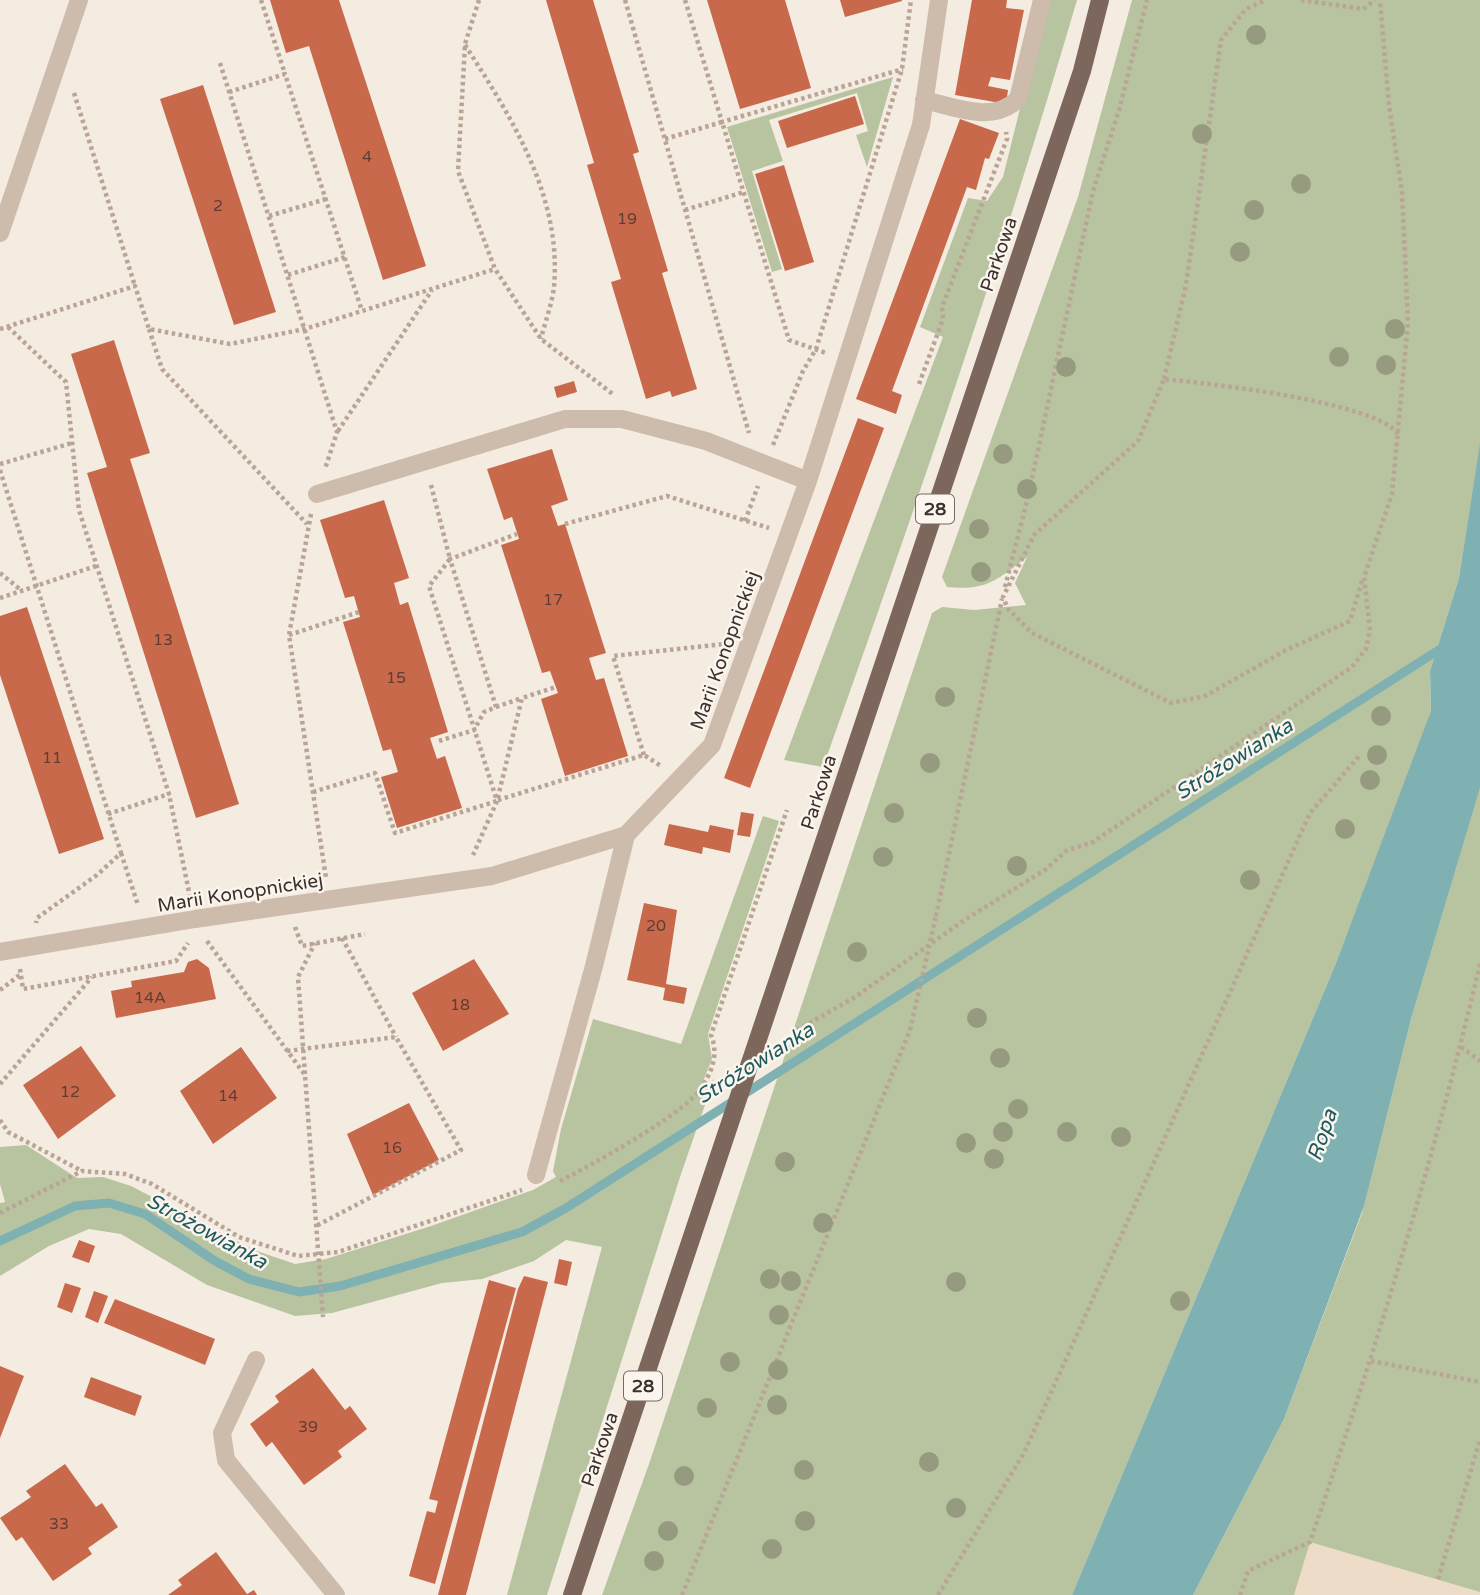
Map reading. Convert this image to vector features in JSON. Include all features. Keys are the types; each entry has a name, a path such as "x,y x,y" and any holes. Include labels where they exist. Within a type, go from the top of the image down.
{"main road":[{"name":"Parkowa","path":"572,1595 1082,71 1100,0"}],"street":[{"path":"0,233 62,57 79,0"},
{"name":"Marii Konopnickiej","path":"0,952 195,919 492,876 626,835 712,745 808,481 921,125 939,0"},
{"path":"925,100 986,114 1008,109 1018,99 1042,0"},
{"path":"317,494 565,419 622,419 706,442 808,481"},
{"path":"532,1182 594,967 626,835"},
{"path":"256,1360 222,1433 226,1460 336,1595"}],"path":[{"path":"261,0 362,311"},
{"path":"479,0 465,44 458,171 495,269 541,339 615,396"},
{"path":"625,0 761,463"},
{"path":"685,0 789,340 847,360"},
{"path":"745,521 761,463 803,371 816,349 902,69 911,0"},
{"path":"682,1595 909,1030 936,916 1003,597 1031,484 1093,191 1119,110 1147,0"},
{"path":"1266,0 1246,9 1221,40 1186,285 1164,379 1138,441 1034,535 1003,597 1008,609 1032,633 1171,703 1205,696 1286,650 1350,621 1392,494 1408,309 1402,192 1377,0 1363,9 1301,0"},
{"path":"465,44 532,162 554,231 554,288 541,339"},
{"path":"62,57 162,369 307,524"},
{"path":"665,139 930,61"},
{"path":"220,64 338,432"},
{"path":"229,92 285,74"},
{"path":"919,384 943,318 942,307 1007,139 1006,124 998,111"},
{"path":"685,210 744,192"},
{"path":"269,216 326,199"},
{"path":"288,275 345,257"},
{"path":"149,329 230,344 305,329 495,269"},
{"path":"0,329 135,286"},
{"path":"330,900 289,635 307,524 338,432 433,288"},
{"path":"8,327 66,382 79,510 169,794 195,919"},
{"path":"1164,379 1290,397 1354,410 1392,425 1398,435"},
{"path":"0,464 72,443"},
{"path":"0,470 146,928"},
{"path":"431,485 450,559 496,707"},
{"path":"565,524 667,496 789,534"},
{"path":"497,801 429,586 450,559 517,534"},
{"path":"0,598 96,566"},
{"path":"0,573 22,591"},
{"path":"797,1030 852,999 966,919 1045,870 1066,851 1093,842 1352,667 1366,649 1370,630 1364,577"},
{"path":"289,635 359,611"},
{"path":"680,778 644,755 613,656 750,641"},
{"path":"439,741 474,730 484,712 556,687"},
{"path":"462,881 497,801 522,698"},
{"path":"938,1595 1024,1453 1310,813 1361,754"},
{"path":"313,792 375,773 395,833 644,755"},
{"path":"108,814 169,794"},
{"path":"0,1121 8,1132 82,1171 125,1174 152,1184 239,1237 298,1256 338,1252 532,1182 559,1182 596,1163 699,1091 715,1063 716,1047 711,1035 787,810"},
{"path":"32,948 37,918 97,875 121,853"},
{"path":"282,927 294,925 302,946 365,934"},
{"path":"10,969 20,968 23,989 176,961 189,941 218,937"},
{"path":"316,1226 461,1150 342,938"},
{"path":"205,939 305,1075"},
{"path":"315,943 298,977 323,1317"},
{"path":"1240,1595 1248,1571 1310,1542 1371,1361 1460,1047 1480,964"},
{"path":"0,990 21,974"},
{"path":"0,1084 92,977"},
{"path":"287,1051 396,1037"},
{"path":"1460,1047 1480,1060"},
{"path":"0,1137 8,1132"},
{"path":"0,1213 82,1171"},
{"path":"1371,1361 1480,1382"},
{"path":"1438,1579 1480,1440"}],"green space":[{"path":"1047,0 1077,0 987,290 890,576 823,767 784,760 943,337 920,327 968,198 987,201 1003,177"},
{"path":"1132,0 1480,0 1480,445 1459,578 1430,671 1431,714 1336,963 1072,1595 602,1595 649,1464 932,613 942,607 974,610 1026,605 1015,583 1027,557 999,578 982,585 947,587 942,577 1078,197"},
{"path":"893,77 867,167 856,135 868,131 857,93 769,120 783,161 752,171 782,269 772,272 727,127"},
{"path":"1480,787 1480,1595 1193,1595 1284,1419 1362,1213 1411,1019"},
{"path":"763,816 779,821 708,1034 712,1059 700,1089 714,1079 681,1174 547,1595 507,1595 602,1247 566,1240 534,1261 482,1279 442,1283 332,1313 295,1316 207,1285 121,1234 89,1229 49,1246 0,1276 0,1203 5,1202 0,1184 0,1147 26,1145 77,1178 103,1177 131,1186 254,1250 295,1264 326,1259 431,1226 533,1190 556,1177 553,1171 561,1129 593,1019 681,1044"}],"shaded area":[{"path":"1310,1542 1480,1592 1480,1595 1294,1595"}],"water":[{"name":"Ropa","path":"1480,443 1480,788 1411,1019 1364,1206 1284,1419 1193,1595 1072,1595 1336,963 1431,711 1430,671 1459,578"}],"building":[{"path":"270,0 339,0 426,266 383,280 309,46 286,53"},
{"path":"546,0 593,0 639,152 633,154 668,271 662,273 697,389 672,397 670,391 646,399 611,282 621,279 587,165 594,163"},
{"path":"707,0 785,0 811,88 740,109"},
{"path":"840,0 902,0 902,1 845,17"},
{"path":"972,0 1007,0 1006,8 1024,10 1010,80 991,77 988,86 1008,90 1006,104 955,95"},
{"path":"203,85 276,312 234,325 160,99"},
{"path":"855,96 864,124 787,148 778,121"},
{"path":"960,119 999,133 989,159 985,158 976,190 967,187 892,391 902,395 896,414 856,399"},
{"path":"784,165 814,262 785,271 755,174"},
{"path":"114,340 150,453 130,459 239,804 196,818 87,473 107,467 71,354"},
{"path":"574,381 577,392 557,398 554,387"},
{"path":"858,418 884,428 750,788 724,778"},
{"path":"552,449 568,500 551,506 558,526 565,524 606,653 589,658 596,680 604,678 628,756 565,776 541,699 558,693 550,671 542,673 501,545 519,539 512,517 504,520 487,469"},
{"path":"384,500 409,578 394,583 400,605 408,602 448,732 430,738 437,759 445,756 462,808 397,828 381,777 398,772 391,749 383,751 343,622 360,617 354,596 345,598 320,520"},
{"path":"27,607 104,839 59,854 0,675 0,616"},
{"path":"741,812 754,814 750,837 737,835"},
{"path":"669,824 708,832 710,825 734,830 730,853 703,847 702,854 664,845"},
{"path":"644,903 677,910 666,984 687,988 684,1004 663,1000 665,988 627,980"},
{"path":"197,959 209,968 216,999 116,1018 111,991 132,987 131,981 184,972 188,962"},
{"path":"474,959 509,1014 443,1051 412,993"},
{"path":"81,1046 116,1096 58,1139 23,1085"},
{"path":"241,1047 277,1098 213,1144 180,1091"},
{"path":"409,1103 439,1160 373,1195 347,1134"},
{"path":"79,1240 95,1246 89,1263 72,1257"},
{"path":"559,1259 572,1262 567,1286 554,1283"},
{"path":"524,1276 548,1282 466,1595 438,1595 518,1289"},
{"path":"489,1280 516,1288 435,1584 409,1576 427,1511 435,1513 438,1501 429,1499"},
{"path":"65,1283 81,1288 72,1313 57,1307"},
{"path":"94,1291 108,1296 98,1323 85,1317"},
{"path":"115,1299 215,1339 205,1365 104,1323"},
{"path":"0,1366 24,1376 0,1438"},
{"path":"313,1368 345,1410 350,1406 367,1429 338,1451 342,1457 304,1485 272,1442 266,1447 250,1424 279,1402 275,1396"},
{"path":"91,1377 142,1396 135,1416 84,1397"},
{"path":"65,1464 96,1507 102,1503 118,1527 88,1548 92,1554 53,1581 22,1537 16,1541 0,1518 31,1497 26,1491"},
{"path":"216,1552 247,1594 254,1590 257,1595 168,1595 182,1585 178,1580"}],"waterway":[{"name":"Stróżowianka","path":"0,1241 75,1206 109,1203 145,1214 215,1261 249,1279 299,1292 340,1286 522,1232 566,1208 1445,646"}]}
